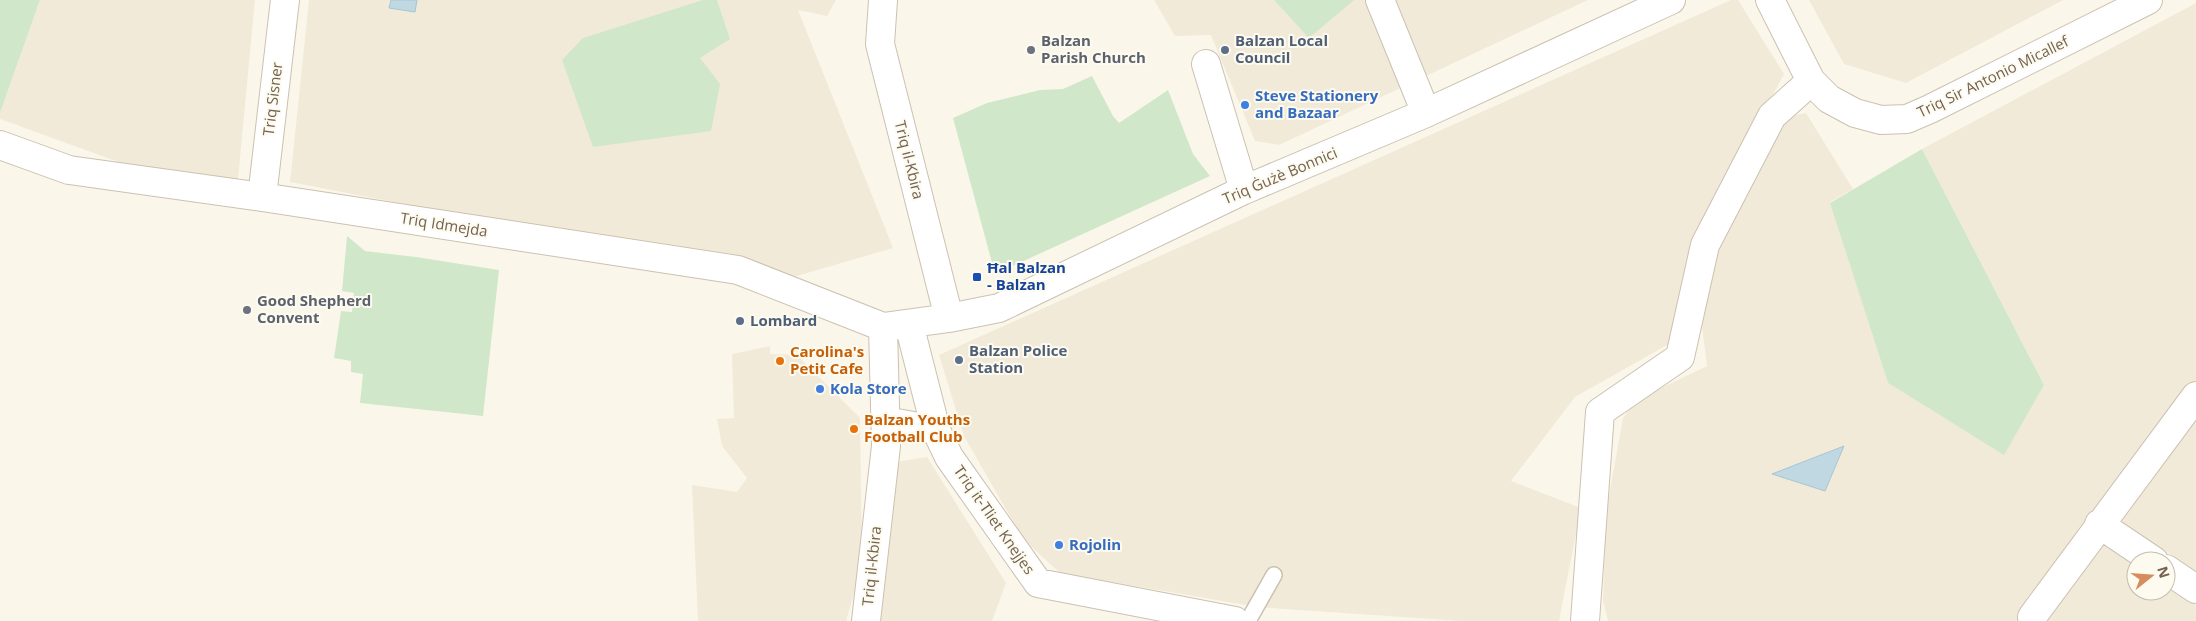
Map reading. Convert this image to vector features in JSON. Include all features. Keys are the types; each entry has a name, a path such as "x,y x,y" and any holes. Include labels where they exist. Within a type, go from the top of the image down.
{"street":[{"name":"Triq Sisner","path":"262,197 285,0"},
{"name":"Triq il-Kbira","path":"883,0 880,44 949,318"},
{"path":"1380,0 1426,113"},
{"name":"Triq Ġużè Bonnici","path":"896,325 949,318 999,308 1244,190 1426,113 1671,0"},
{"name":"Triq Sir Antonio Micallef","path":"1770,0 1811,81 1829,99 1856,113 1881,120 1907,119 2148,0"},
{"path":"1206,64 1244,190"},
{"path":"1585,621 1600,412 1680,356 1705,245 1772,116 1811,81"},
{"name":"Triq Idmejda","path":"0,146 69,170 262,197 738,270 896,325"},
{"name":"Triq il-Kbira","path":"866,621 886,446 886,420 896,325"},
{"name":"Triq it-Tliet Knejjes","path":"896,325 936,430 948,456 1038,583 1234,621"},
{"path":"2032,617 2099,524 2196,396"},
{"path":"886,420 936,430"},
{"path":"2099,524 2139,551"},
{"path":"2176,576 2196,589"}],"lane":[{"path":"1248,621 1274,575"}],"shaded area":[{"path":"40,0 255,0 238,179 135,168 0,119 0,113"},
{"path":"309,0 836,0 827,16 798,10 893,248 790,278 290,182"},
{"path":"1154,0 1588,0 1279,145 1255,141 1211,35 1175,36"},
{"path":"1731,0 1738,0 1784,74 1699,231 1676,340 1575,397 1511,481 1581,508 1559,621 1461,621 1257,607 1060,573 1023,539 964,436 939,355"},
{"path":"1809,0 2063,0 1906,83 1844,64"},
{"path":"2196,3 2196,571 2176,558 2176,551 2165,551 2101,509 2018,617 2022,621 1608,621 1603,601 1606,512 1623,418 1636,400 1707,366 1702,327 1715,244 1786,117 1806,113 1853,189 1830,202 1888,383 1951,422 2044,385 1922,149"},
{"path":"770,346 770,354 797,355 860,418 862,565 846,621 698,621 692,485 737,492 747,478 722,446 717,419 734,418 732,354"},
{"path":"927,457 1006,583 992,621 879,621 896,462"},
{"path":"2100,543 2126,560 2126,601 2176,601 2176,592 2196,605 2196,621 2043,621"}],"green space":[{"path":"0,0 40,0 0,113"},
{"path":"703,0 717,0 730,39 700,58 720,84 711,131 593,147 562,60 583,38"},
{"path":"1274,0 1354,0 1309,38"},
{"path":"1092,76 1113,116 1119,123 1168,90 1193,154 1210,176 995,274 953,118 987,103 1040,90 1063,89"},
{"path":"1922,149 2044,385 2004,455 1888,383 1830,203"},
{"path":"347,236 365,251 499,270 483,416 360,403 363,374 351,372 351,361 334,358 341,311 352,312 354,293 342,291"}],"water":[{"path":"391,0 417,0 415,12 389,8"},
{"path":"1844,446 1825,491 1772,474"}],"place":[{"name":"Balzan Parish Church","path":"1031,50"},
{"name":"Balzan Local Council","path":"1225,50"},
{"name":"Steve Stationery and Bazaar","path":"1245,105"},
{"name":"Ħal Balzan - Balzan","path":"977,277"},
{"name":"Good Shepherd Convent","path":"247,310"},
{"name":"Lombard","path":"740,321"},
{"name":"Balzan Police Station","path":"959,360"},
{"name":"Carolina's Petit Cafe","path":"780,361"},
{"name":"Kola Store","path":"820,389"},
{"name":"Balzan Youths Football Club","path":"854,429"},
{"name":"Rojolin","path":"1059,545"}]}
